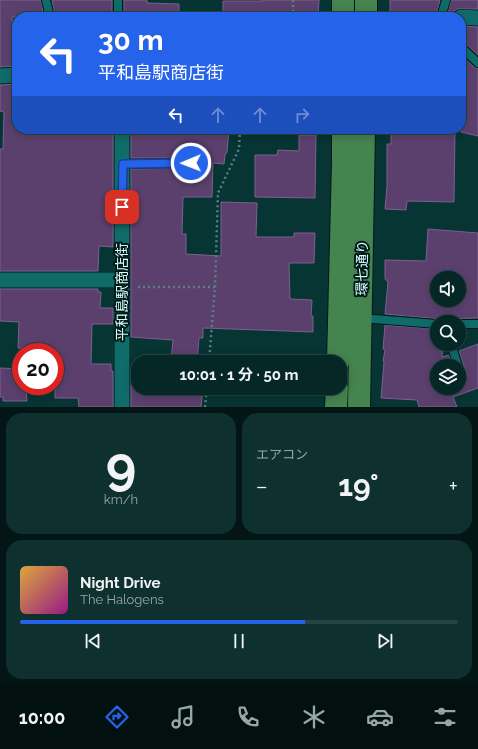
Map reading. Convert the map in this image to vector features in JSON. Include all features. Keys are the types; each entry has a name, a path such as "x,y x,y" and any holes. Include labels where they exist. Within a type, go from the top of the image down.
{"main road":[{"path":"343,0 343,12"},
{"path":"366,0 366,12"},
{"name":"環七通り","path":"338,355 343,134"},
{"name":"環七通り","path":"359,407 364,134"},
{"path":"336,407 337,395"}],"street":[{"path":"466,17 478,18"},
{"path":"0,76 12,76"},
{"name":"平和島駅商店街","path":"122,134 122,407"},
{"path":"0,280 122,283"}],"lane":[{"path":"46,0 49,12"},
{"path":"118,0 118,12"},
{"path":"442,12 446,0"},
{"path":"466,52 478,63"},
{"path":"123,164 191,163"},
{"path":"360,318 430,323"},
{"path":"466,324 478,324"}],"path":[{"path":"293,0 293,12"},
{"path":"210,355 215,287 218,192 239,149 240,134"},
{"path":"122,283 215,287"},
{"path":"206,407 207,395"}],"building":[{"path":"0,0 41,0 43,12 12,12 12,66 0,67"},
{"path":"52,0 112,0 112,12 54,12"},
{"path":"124,0 147,0 147,3 179,4 179,12 124,12"},
{"path":"319,0 318,12 223,12 223,1"},
{"path":"390,0 440,0 437,12 390,12"},
{"path":"451,0 478,0 478,9 457,9 453,12 448,12"},
{"path":"466,26 478,27 478,55 466,44"},
{"path":"466,60 474,67 478,68 478,136 466,133"},
{"path":"12,84 12,134 113,134 113,247 99,246 98,271 0,271 0,149 3,149 4,112 0,111 0,85"},
{"path":"131,134 229,134 224,164 213,163 212,197 183,197 182,234 186,234 186,254 221,256 221,202 257,203 256,237 294,237 294,233 315,233 314,263 289,263 290,299 312,300 311,316 313,316 313,332 203,328 203,338 199,338 198,355 172,355 173,340 131,337 131,169 191,168 194,167 196,163 195,160 191,158 131,158"},
{"path":"391,134 455,134 454,202 407,201 406,210 385,209 387,186 387,144 391,144"},
{"path":"299,135 316,135 315,198 255,197 255,155 277,155 278,150 299,151"},
{"path":"428,229 478,233 478,318 466,318 466,315 430,315 430,318 385,314 388,282 385,279 385,260 426,261"},
{"path":"0,289 98,289 98,292 101,292 100,308 113,308 113,324 92,324 91,364 111,364 111,371 113,371 113,407 79,407 78,398 55,398 55,395 64,395 64,343 18,343 19,322 0,321"},
{"path":"385,325 430,328 430,351 443,351 442,357 449,355 450,359 430,359 430,395 459,395 453,397 457,407 419,407 417,400 381,398 385,350 383,349"},
{"path":"478,344 478,388 466,392 466,359 462,359 459,351 466,351 466,348"},
{"path":"0,368 12,369 12,395 27,395 27,401 3,401 3,397 0,397"},
{"path":"131,395 202,395 201,407 131,407"}],"route":[{"path":"122,207 123,164 191,163"}]}
